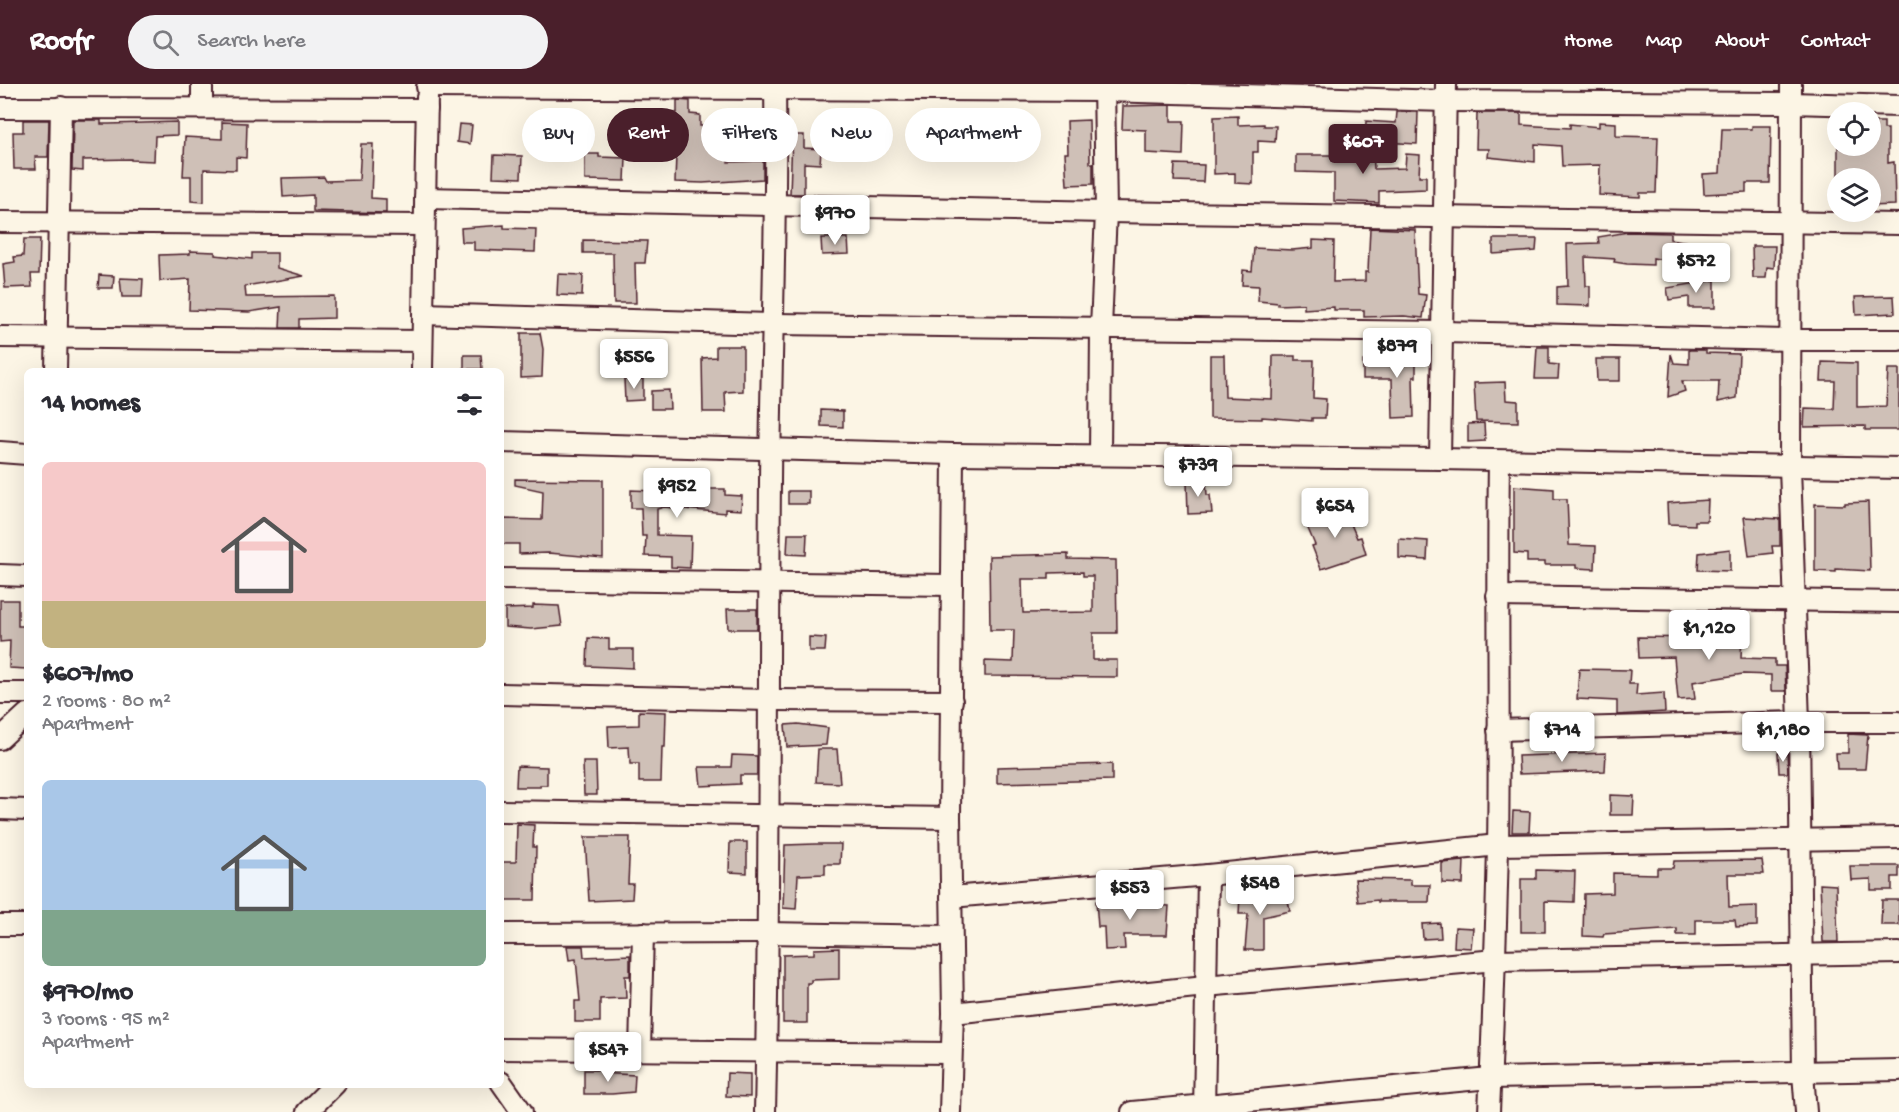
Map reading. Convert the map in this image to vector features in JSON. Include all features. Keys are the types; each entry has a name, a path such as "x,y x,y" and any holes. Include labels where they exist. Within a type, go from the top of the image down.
{"street":[{"path":"202,84 202,108"},
{"path":"422,368 427,85 1104,87 1446,92 1791,93 1899,106"},
{"path":"765,1112 770,700 770,450 776,205 775,87"},
{"path":"1100,455 1101,328 1106,212 1104,87"},
{"path":"1440,459 1446,92"},
{"path":"1791,93 1790,467 1799,722 1803,1073 1806,1112"},
{"path":"56,368 61,107"},
{"path":"0,108 427,108"},
{"path":"425,198 1106,212 1899,224"},
{"path":"0,222 424,225"},
{"path":"423,314 774,324 1899,340"},
{"path":"0,337 422,341"},
{"path":"504,442 953,454 1440,459 1899,468"},
{"path":"2,449 24,453"},
{"path":"950,1112 953,1013 950,818 953,454"},
{"path":"1489,1112 1496,960 1498,845 1499,461"},
{"path":"0,575 24,576"},
{"path":"504,579 952,585"},
{"path":"1497,596 1899,602"},
{"path":"0,693 24,693"},
{"path":"504,694 770,700 952,701"},
{"path":"0,740 24,717"},
{"path":"1498,730 1799,722 1899,722"},
{"path":"0,809 24,810"},
{"path":"504,811 950,818"},
{"path":"951,897 1208,875 1498,845 1899,838"},
{"path":"1204,1109 1208,875"},
{"path":"0,925 24,925"},
{"path":"640,1050 643,933"},
{"path":"504,934 766,933 951,936"},
{"path":"953,1013 1205,986 1496,960 1899,953"},
{"path":"504,1049 951,1053"},
{"path":"1132,1112 1204,1109 1490,1078 1899,1070"},
{"path":"504,1087 518,1110"},
{"path":"307,1112 331,1088"}],"building":[{"path":"677,100 690,101 690,114 700,115 701,162 763,162 763,179 703,183 675,182 676,162 689,162 689,108 677,108"},
{"path":"1171,105 1171,121 1184,121 1183,155 1146,153 1146,130 1122,129 1123,106"},
{"path":"1397,112 1418,112 1417,144 1365,141 1366,121 1396,123"},
{"path":"1477,113 1521,113 1521,125 1570,128 1570,124 1599,127 1599,122 1616,123 1616,136 1658,137 1656,193 1640,193 1640,197 1599,195 1600,165 1562,166 1561,146 1535,144 1535,162 1488,157 1489,149 1476,149"},
{"path":"1238,116 1238,125 1276,126 1275,142 1258,141 1258,152 1253,152 1253,184 1235,183 1235,173 1214,174 1214,117"},
{"path":"23,120 49,120 48,157 35,157 36,169 14,169 13,132 23,132"},
{"path":"73,120 101,120 101,124 177,122 177,135 155,136 154,161 83,160 83,171 72,170"},
{"path":"1089,120 1093,184 1067,185 1065,153 1068,153 1067,121"},
{"path":"222,122 247,123 246,158 236,157 236,170 204,169 204,202 191,201 191,176 183,176 185,137 222,139"},
{"path":"1881,122 1884,122 1884,129 1888,129 1888,163 1894,162 1895,205 1881,206 1881,168 1838,168 1838,156 1881,156"},
{"path":"459,124 472,125 470,144 457,142"},
{"path":"1752,126 1771,126 1770,183 1746,183 1746,192 1704,194 1703,174 1720,173 1722,129 1752,129"},
{"path":"798,135 804,135 804,148 810,148 810,162 820,162 820,164 804,163 804,194 790,194 791,162 798,162"},
{"path":"361,144 373,144 371,198 386,199 386,213 313,211 313,195 283,197 282,178 324,177 326,181 359,180"},
{"path":"1373,147 1374,169 1405,168 1406,154 1420,155 1419,176 1426,176 1426,189 1379,191 1379,203 1334,201 1334,173 1296,172 1296,155 1357,155 1357,148"},
{"path":"595,154 599,154 599,157 607,157 607,162 626,162 625,181 585,180 585,162 595,162"},
{"path":"494,155 522,156 521,178 493,177"},
{"path":"1175,164 1204,165 1203,182 1174,181"},
{"path":"504,225 504,228 536,229 535,252 474,250 474,242 462,242 461,228"},
{"path":"1370,228 1415,230 1418,294 1426,295 1423,318 1364,317 1364,310 1334,310 1334,307 1304,309 1304,304 1278,305 1278,303 1258,301 1259,286 1242,285 1243,270 1252,271 1254,248 1292,250 1313,248 1313,240 1334,241 1333,282 1365,281 1365,272 1368,272"},
{"path":"1628,232 1670,233 1670,239 1708,245 1704,268 1653,258 1653,265 1627,264 1614,262 1615,259 1585,257 1586,286 1590,286 1590,306 1557,305 1557,287 1568,286 1567,244 1599,243 1598,237"},
{"path":"821,238 848,238 849,254 822,255"},
{"path":"24,239 40,239 39,274 31,274 32,287 5,288 3,264 15,262 14,257 23,256"},
{"path":"1493,239 1537,239 1536,251 1493,254"},
{"path":"583,240 647,241 645,263 635,263 636,303 614,303 613,253 583,253"},
{"path":"1752,246 1775,246 1774,268 1767,267 1766,278 1753,278"},
{"path":"190,251 215,252 215,255 252,259 252,253 277,253 277,268 304,276 245,286 246,297 334,296 334,318 299,319 299,328 280,328 281,307 249,312 189,310 190,279 160,281 159,255 190,254"},
{"path":"558,274 583,275 582,296 557,295"},
{"path":"99,275 114,276 113,288 98,288"},
{"path":"120,278 143,279 142,297 122,297"},
{"path":"1715,280 1715,308 1689,308 1689,297 1669,300 1667,288"},
{"path":"1894,296 1895,313 1856,315 1855,297"},
{"path":"521,333 540,333 543,349 542,377 521,378"},
{"path":"1407,344 1409,356 1416,356 1416,377 1413,377 1414,417 1393,418 1392,379 1363,379 1363,361 1396,361 1394,345"},
{"path":"716,346 743,346 743,391 725,392 726,412 703,412 702,358 716,357"},
{"path":"1537,347 1549,347 1549,364 1559,365 1558,379 1535,379"},
{"path":"1689,350 1739,354 1737,398 1718,402 1719,381 1682,381 1685,391 1668,397 1671,354 1674,363 1689,364"},
{"path":"464,355 481,355 482,368 464,368"},
{"path":"1210,355 1224,355 1225,397 1272,399 1273,356 1295,356 1295,360 1314,360 1313,398 1326,399 1325,418 1312,418 1312,421 1262,417 1262,419 1210,418"},
{"path":"1596,359 1620,359 1620,381 1597,381"},
{"path":"1822,362 1857,363 1857,407 1886,406 1888,369 1899,369 1899,430 1865,430 1865,426 1804,427 1805,408 1834,409 1835,381 1821,381"},
{"path":"624,379 643,379 643,400 625,401"},
{"path":"1505,382 1506,400 1518,401 1518,422 1476,421 1474,383"},
{"path":"669,390 670,409 651,409 651,391"},
{"path":"821,410 843,411 843,427 821,426"},
{"path":"1484,423 1485,441 1468,442 1468,424"},
{"path":"515,479 603,480 603,558 549,553 519,554 519,544 504,544 504,519 542,520 543,491 515,485"},
{"path":"1206,481 1212,513 1188,514 1187,482"},
{"path":"1514,486 1554,489 1554,499 1567,499 1569,545 1596,546 1595,569 1576,568 1576,565 1545,565 1545,562 1527,562 1527,554 1514,553"},
{"path":"703,489 725,489 725,495 742,496 741,510 725,509 725,513 664,507 657,509 657,535 691,536 690,568 671,567 671,557 645,556 646,536 642,536 641,508 631,508 631,490 703,493"},
{"path":"788,491 809,491 809,504 788,504"},
{"path":"1708,500 1707,521 1695,521 1695,525 1668,524 1667,503"},
{"path":"1868,502 1870,571 1836,569 1836,572 1815,571 1815,504 1845,505 1845,503"},
{"path":"1344,508 1357,538 1361,537 1366,554 1321,569 1312,546 1315,545 1306,524"},
{"path":"1744,517 1780,519 1780,546 1772,546 1773,553 1749,556"},
{"path":"788,534 807,534 806,555 787,554"},
{"path":"1399,539 1428,541 1427,560 1399,558"},
{"path":"1730,549 1730,571 1698,570 1699,553"},
{"path":"1068,554 1068,559 1116,560 1117,633 1093,633 1093,660 1117,660 1117,677 985,676 985,661 1013,662 1014,630 990,630 989,556","holes":["1083,572 1083,576 1093,576 1093,612 1023,613 1022,579 1049,579 1049,573"]},
{"path":"0,600 18,600 18,626 24,626 24,669 9,668 10,641 0,642"},
{"path":"533,605 559,606 562,626 531,629 505,627 505,609 533,608"},
{"path":"727,609 757,609 757,629 728,629"},
{"path":"1742,634 1741,658 1775,659 1775,666 1785,666 1786,691 1771,691 1771,675 1743,674 1693,682 1695,699 1678,700 1674,657 1639,658 1638,637 1699,638 1699,636"},
{"path":"809,637 826,638 825,651 809,651"},
{"path":"588,638 609,639 609,649 633,649 633,668 587,666"},
{"path":"1579,669 1630,670 1629,684 1637,684 1636,695 1664,693 1665,712 1617,715 1617,701 1577,699"},
{"path":"639,711 666,712 661,782 639,782 639,764 630,764 629,747 609,748 608,726 639,725"},
{"path":"798,724 828,728 826,745 787,747 785,725"},
{"path":"1848,734 1868,735 1865,769 1837,769 1836,753 1848,753"},
{"path":"818,749 837,749 840,783 816,782"},
{"path":"1787,752 1788,773 1779,773 1778,753"},
{"path":"1606,753 1605,771 1519,774 1518,756"},
{"path":"732,755 757,756 757,775 740,775 740,784 701,786 699,767 731,767"},
{"path":"583,762 596,762 597,795 584,795"},
{"path":"1112,764 1112,780 997,783 997,767"},
{"path":"517,766 547,767 547,785 516,787"},
{"path":"1610,795 1634,796 1633,815 1610,815"},
{"path":"1513,811 1530,812 1529,832 1512,832"},
{"path":"517,824 534,825 535,900 504,900 504,862 516,862"},
{"path":"585,837 630,837 628,884 633,884 632,899 589,901"},
{"path":"730,842 747,842 747,873 729,872"},
{"path":"841,844 840,864 825,864 825,874 798,875 796,909 783,908 785,845"},
{"path":"1762,860 1764,874 1728,874 1729,907 1757,906 1757,926 1736,927 1735,920 1696,920 1696,935 1677,935 1677,929 1604,934 1603,937 1583,936 1584,894 1613,893 1613,873 1657,874 1657,868 1673,868 1674,861"},
{"path":"1464,861 1463,884 1442,883 1442,863"},
{"path":"1850,866 1899,866 1899,877 1892,877 1892,890 1871,890 1871,879 1851,880"},
{"path":"1536,870 1575,871 1574,902 1545,901 1545,932 1521,932 1521,879 1536,879"},
{"path":"1355,879 1411,880 1411,885 1430,885 1429,902 1378,902 1378,900 1358,902"},
{"path":"1820,884 1836,885 1838,942 1823,942"},
{"path":"1240,895 1287,895 1290,911 1263,917 1263,950 1245,950 1248,914 1239,914"},
{"path":"1138,900 1138,904 1169,906 1167,935 1124,935 1125,949 1105,950 1104,927 1098,927 1096,901"},
{"path":"1882,900 1899,900 1899,925 1881,925"},
{"path":"1440,923 1441,938 1423,939 1422,924"},
{"path":"1455,927 1473,928 1471,948 1454,947"},
{"path":"567,946 583,946 584,957 630,955 630,976 625,976 626,998 600,999 600,1022 575,1022 575,1001 580,1001 576,959 569,960"},
{"path":"839,948 839,979 811,980 811,983 807,983 807,1023 783,1023 783,955 814,954 814,949"},
{"path":"584,1070 635,1075 634,1092 584,1094"},
{"path":"727,1073 750,1074 750,1097 726,1096"}]}
